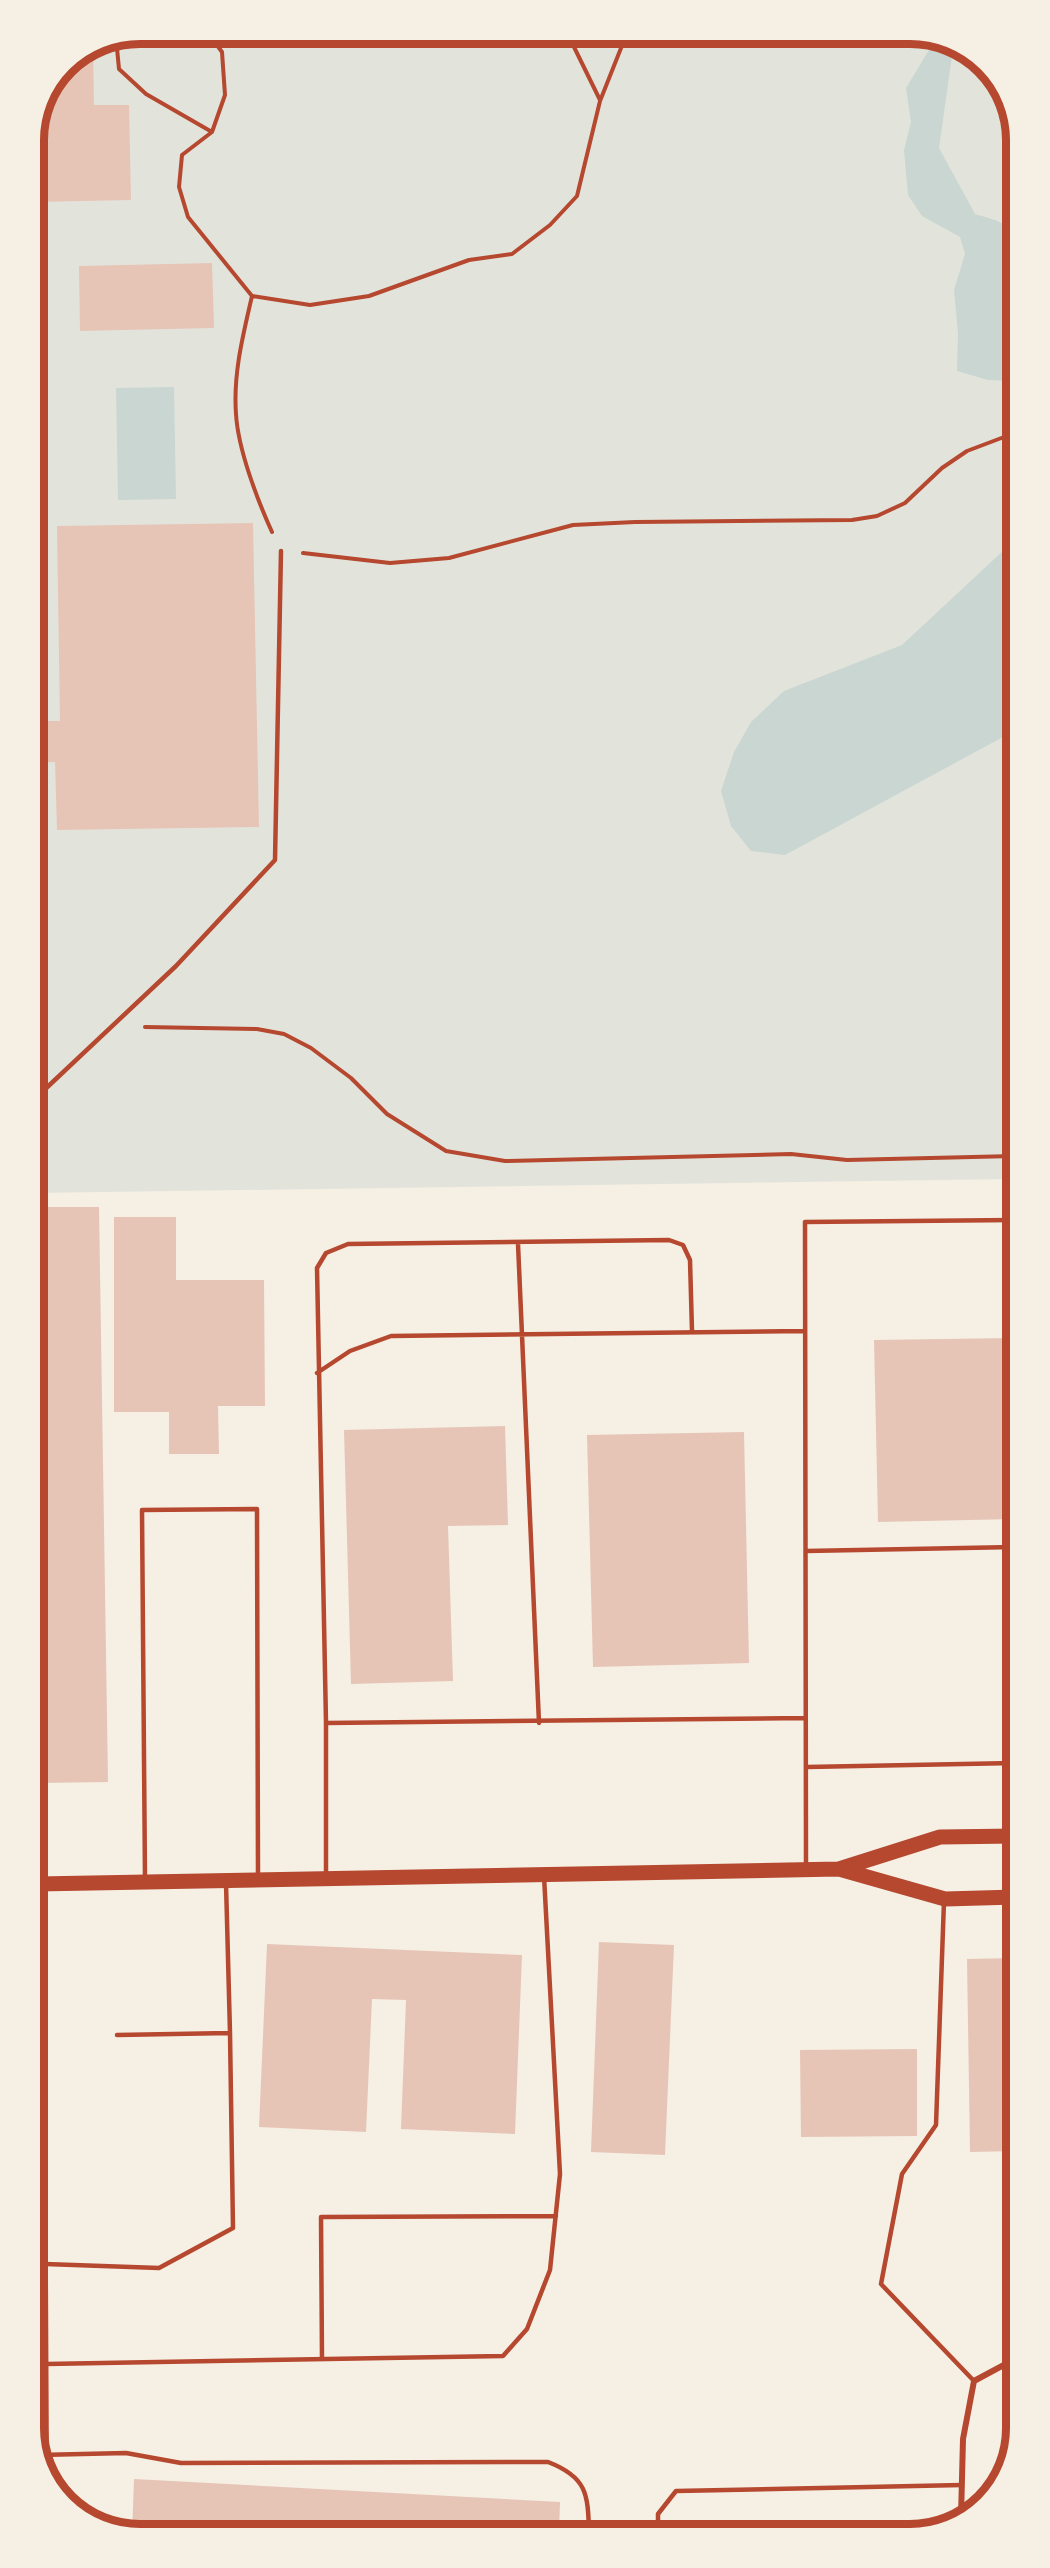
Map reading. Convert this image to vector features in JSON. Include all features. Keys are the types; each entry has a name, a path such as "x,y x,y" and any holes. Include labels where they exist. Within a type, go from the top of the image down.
{"main road":[{"path":"838,1869 940,1838 1006,1836"},
{"path":"44,1884 838,1869 945,1899 1006,1897"}],"street":[{"path":"44,2248 44,2280"},
{"path":"44,2338 46,2364 44,2409"},
{"path":"961,2510 963,2439 974,2381 1006,2364"}],"lane":[{"path":"44,1090 176,966 275,860 281,551"},
{"path":"806,1869 805,1222 1006,1220"},
{"path":"326,1879 326,1723 317,1372 317,1268 326,1252 348,1244 518,1244 669,1240 682,1245 690,1260 692,1331"},
{"path":"518,1244 539,1723"},
{"path":"317,1372 350,1351 391,1336 805,1331"},
{"path":"145,1882 142,1510 257,1509 258,1880"},
{"path":"806,1551 1006,1547"},
{"path":"326,1723 805,1719"},
{"path":"807,1767 1006,1763"},
{"path":"46,2364 503,2356 527,2329 550,2270 560,2174 544,1874"},
{"path":"45,2264 159,2268 233,2228 226,1880"},
{"path":"945,1899 936,2125 902,2174 882,2284 974,2381"},
{"path":"117,2035 230,2033"},
{"path":"322,2359 321,2217 556,2216"},
{"path":"47,2454 126,2453 181,2463 548,2462 564,2468 580,2481 588,2500 589,2524"},
{"path":"658,2524 658,2514 676,2491 962,2485"}],"path":[{"path":"216,44 222,52 225,95 212,132 182,155 178,187 188,217 252,296 310,305 359,298 469,260 513,254 550,225 577,196 600,101 623,44"},
{"path":"573,44 600,101"},
{"path":"117,47 119,69 146,94 212,132"},
{"path":"252,296 238,360 236,415 254,492 281,551 390,563 449,558 573,525 635,522 852,520 877,516 905,503 942,468 967,451 1006,436"},
{"path":"111,1027 257,1029 284,1034 310,1048 351,1077 387,1114 446,1151 505,1161 791,1154 847,1160 1006,1156"}],"shaded area":[{"path":"127,44 916,44 935,47 958,56 969,63 990,86 997,97 1006,127 1006,1179 44,1193 44,134 53,97 76,67 92,56"},
{"path":"931,46 953,54 939,148 975,214 1006,226 1006,381 988,380 957,371 958,333 954,290 965,254 960,237 922,216 908,195 904,150 911,122 906,88"},
{"path":"174,387 176,499 118,500 116,388"},
{"path":"1005,549 1006,736 785,855 751,851 731,826 721,791 734,752 751,722 784,691 902,645"}],"building":[{"path":"93,56 94,105 129,105 131,200 44,202 44,134 53,97 76,67"},
{"path":"212,263 214,328 80,331 79,266"},
{"path":"253,523 259,827 57,830 55,762 44,763 44,721 60,721 57,526"},
{"path":"44,1207 99,1207 108,1782 44,1783"},
{"path":"114,1217 176,1217 176,1280 264,1280 265,1406 218,1406 219,1454 169,1454 169,1412 114,1412"},
{"path":"1006,1338 1006,1519 878,1522 874,1340"},
{"path":"505,1426 508,1525 448,1526 453,1681 351,1684 344,1430"},
{"path":"744,1432 749,1663 593,1667 587,1435"},
{"path":"599,1942 674,1945 665,2155 591,2152"},
{"path":"267,1944 522,1955 515,2134 401,2129 406,2000 372,1999 366,2132 259,2127"},
{"path":"1006,1958 1006,2151 970,2152 967,1959"},
{"path":"917,2049 917,2136 801,2137 800,2050"},
{"path":"134,2479 560,2502 559,2524 132,2524"}]}
